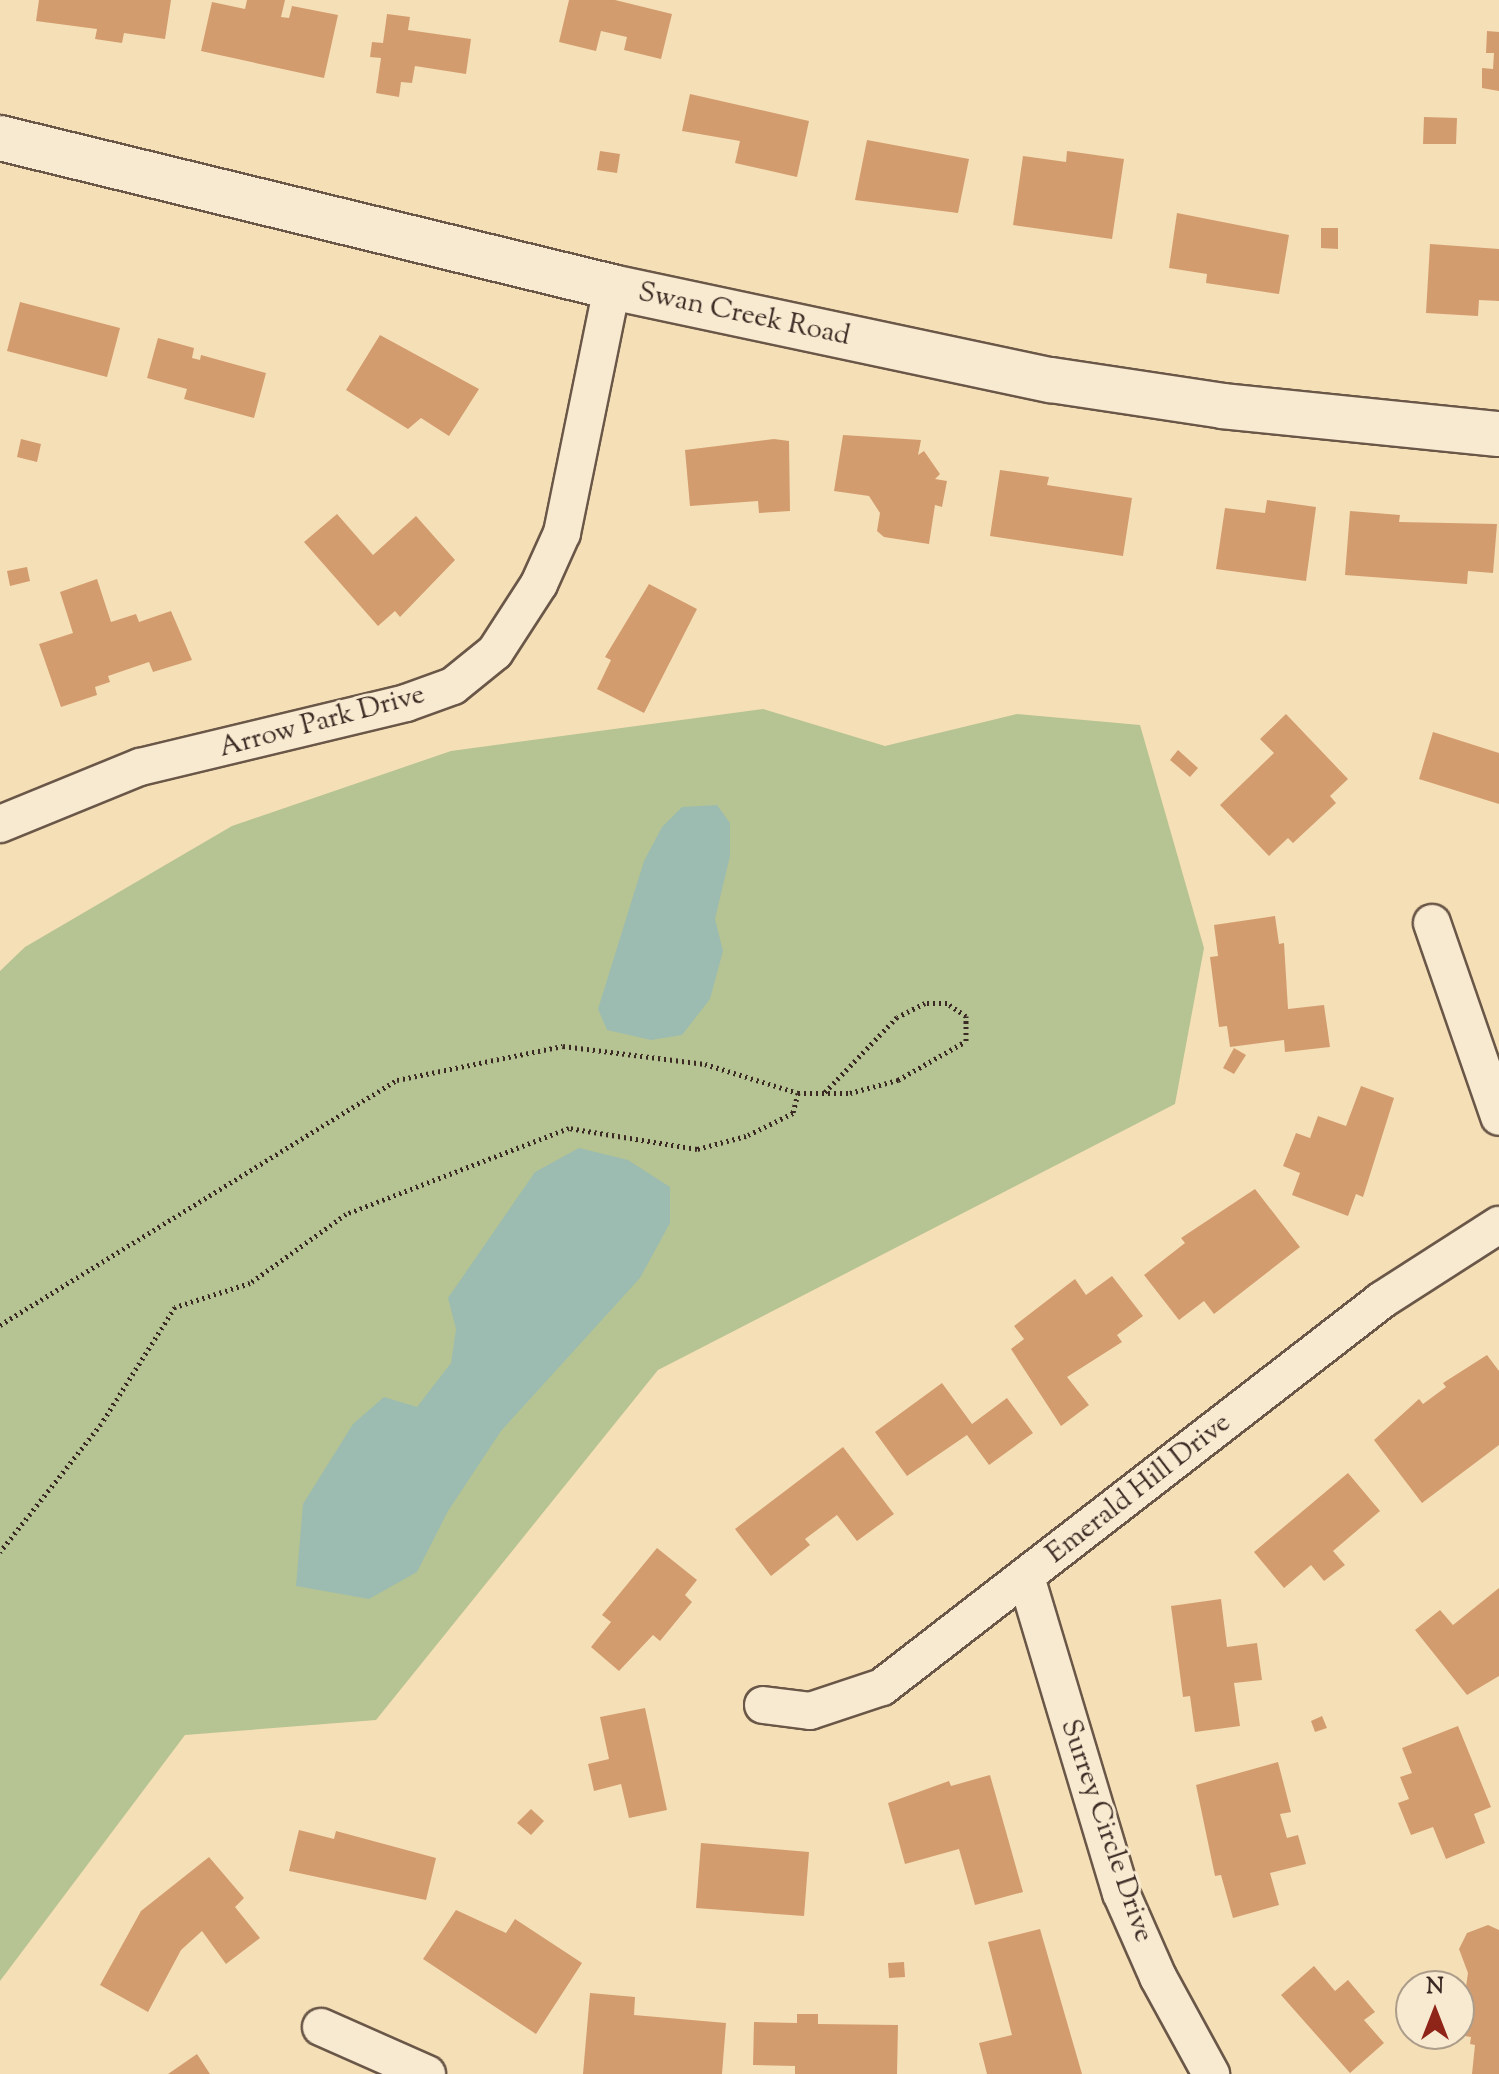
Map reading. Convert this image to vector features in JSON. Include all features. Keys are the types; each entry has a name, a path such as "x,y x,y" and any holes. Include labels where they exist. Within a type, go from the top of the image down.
{"street":[{"name":"Swan Creek Road","path":"0,138 612,287 1051,380 1222,406 1499,434"},
{"name":"Arrow Park Drive","path":"0,824 140,767 406,703 453,686 495,652 539,584 562,533 612,287"},
{"path":"1432,923 1499,1117"},
{"name":"Emerald Hill Drive","path":"763,1705 810,1711 882,1687 1382,1300 1499,1225"},
{"name":"Surrey Circle Drive","path":"1026,1577 1121,1893 1158,1977 1211,2074"},
{"path":"321,2027 427,2074"}],"path":[{"path":"0,1325 397,1080 563,1046 705,1064 798,1093 824,1093 898,1080 942,1059 966,1041 966,1016 947,1003 925,1003 897,1017 824,1093"},
{"path":"0,1552 101,1424 175,1307 250,1283 346,1214 569,1128 697,1149 746,1136 793,1113 798,1093"}],"green space":[{"path":"763,709 885,746 1017,714 1140,725 1204,948 1175,1104 658,1370 376,1720 185,1735 0,1981 0,971 25,947 232,826 451,751"}],"water":[{"path":"717,805 730,823 730,856 715,919 723,951 710,999 682,1035 651,1040 607,1030 598,1009 644,861 662,827 682,807"},
{"path":"579,1148 628,1160 670,1187 670,1223 640,1278 501,1431 448,1511 417,1572 369,1599 296,1586 303,1504 353,1424 384,1397 417,1407 451,1363 456,1329 448,1298 535,1172"}],"building":[{"path":"39,0 171,0 165,39 124,33 122,43 95,39 97,29 36,21"},
{"path":"247,0 285,0 281,17 289,18 292,6 338,15 324,78 201,51 212,2 245,9"},
{"path":"569,0 615,0 672,14 661,59 624,50 627,37 601,31 596,51 559,42"},
{"path":"387,14 410,17 408,30 471,39 466,74 415,66 412,83 401,82 399,97 376,93 381,58 370,57 372,42 383,43"},
{"path":"1487,31 1499,32 1499,91 1482,88 1482,68 1493,69 1494,53 1486,53"},
{"path":"690,94 809,121 797,177 735,163 740,141 682,131"},
{"path":"1424,117 1457,118 1456,144 1423,144"},
{"path":"867,140 969,159 958,213 855,200"},
{"path":"600,151 620,154 617,173 597,170"},
{"path":"1067,151 1124,159 1112,239 1013,225 1023,156 1066,162"},
{"path":"1177,213 1289,235 1279,294 1206,283 1207,274 1169,268"},
{"path":"1321,228 1338,228 1338,249 1321,248"},
{"path":"1430,244 1499,249 1499,301 1479,300 1478,316 1426,313"},
{"path":"20,302 120,328 107,377 7,351"},
{"path":"380,335 479,389 449,436 421,418 408,429 346,390"},
{"path":"158,338 194,348 192,358 200,360 201,355 266,373 254,418 184,399 187,389 147,378"},
{"path":"843,435 921,440 918,455 924,451 940,474 935,479 947,481 942,507 935,505 929,544 884,537 877,531 880,513 869,496 834,491"},
{"path":"21,439 41,444 37,462 17,457"},
{"path":"774,439 789,441 790,511 759,513 758,501 690,506 685,450"},
{"path":"1000,470 1049,477 1047,485 1132,498 1123,556 990,536"},
{"path":"1267,500 1316,507 1306,581 1216,569 1225,508 1265,513"},
{"path":"1350,511 1400,515 1399,522 1497,524 1493,573 1468,571 1467,584 1345,575"},
{"path":"337,514 373,555 416,516 455,560 400,617 395,611 378,626 304,542"},
{"path":"27,567 30,581 10,586 7,571"},
{"path":"97,579 111,622 136,614 139,622 171,611 192,660 153,672 149,662 108,676 110,682 95,687 97,695 61,707 39,644 73,633 60,592"},
{"path":"649,584 697,609 644,713 597,689 611,660 605,657"},
{"path":"1286,714 1348,779 1330,796 1336,803 1293,843 1288,838 1269,856 1220,805 1274,753 1260,739"},
{"path":"1433,732 1499,753 1499,804 1419,779"},
{"path":"1178,750 1198,768 1190,777 1170,760"},
{"path":"1275,916 1279,944 1284,943 1288,1009 1324,1005 1330,1047 1285,1052 1284,1040 1230,1047 1227,1026 1219,1027 1210,957 1218,956 1214,925"},
{"path":"1234,1048 1246,1055 1234,1074 1223,1068"},
{"path":"1361,1086 1394,1098 1363,1197 1356,1194 1348,1216 1292,1195 1300,1173 1283,1166 1296,1133 1310,1138 1318,1116 1346,1126"},
{"path":"1255,1189 1300,1247 1214,1314 1204,1301 1179,1320 1144,1275 1185,1243 1181,1238"},
{"path":"1112,1276 1143,1316 1117,1335 1122,1342 1067,1377 1089,1405 1061,1426 1011,1349 1024,1339 1014,1326 1075,1279 1086,1295"},
{"path":"1487,1355 1499,1371 1499,1445 1422,1503 1374,1440 1419,1399 1423,1404 1446,1387 1443,1383"},
{"path":"942,1383 972,1424 1007,1398 1033,1433 989,1465 967,1435 907,1476 875,1432"},
{"path":"843,1447 894,1514 857,1541 837,1515 805,1539 810,1545 771,1576 735,1529"},
{"path":"1348,1473 1380,1511 1333,1551 1345,1565 1324,1581 1311,1565 1284,1588 1254,1552"},
{"path":"657,1548 697,1580 685,1595 692,1602 660,1641 653,1635 619,1671 591,1647 611,1622 602,1615"},
{"path":"1499,1588 1499,1676 1467,1695 1415,1630 1440,1610 1453,1625"},
{"path":"1221,1599 1227,1647 1257,1643 1262,1680 1234,1683 1240,1726 1195,1732 1190,1696 1183,1697 1171,1606"},
{"path":"645,1708 667,1810 629,1818 621,1784 594,1791 588,1764 609,1759 600,1717"},
{"path":"1322,1716 1327,1728 1315,1732 1311,1721"},
{"path":"1458,1726 1491,1807 1474,1814 1485,1843 1446,1859 1433,1827 1411,1835 1398,1803 1409,1799 1400,1777 1412,1773 1402,1748"},
{"path":"1278,1762 1291,1812 1280,1814 1287,1838 1298,1835 1306,1864 1270,1873 1279,1905 1233,1918 1221,1875 1215,1876 1196,1785"},
{"path":"990,1775 1023,1892 975,1905 959,1849 905,1864 888,1803 949,1781 951,1786"},
{"path":"531,1809 544,1821 531,1835 517,1823"},
{"path":"299,1830 334,1839 336,1831 436,1858 426,1900 289,1871"},
{"path":"701,1843 809,1852 804,1916 696,1908"},
{"path":"209,1857 244,1898 235,1907 260,1938 226,1964 202,1931 181,1950 148,2012 100,1985 141,1911"},
{"path":"456,1910 506,1933 515,1919 582,1963 536,2034 423,1959"},
{"path":"1488,1925 1499,1930 1499,2074 1472,2074 1475,1970 1467,1970 1459,1949 1467,1933"},
{"path":"1040,1929 1082,2074 987,2074 979,2043 1012,2035 988,1942"},
{"path":"904,1962 905,1977 889,1978 888,1963"},
{"path":"1314,1966 1335,1991 1348,1980 1375,2012 1364,2020 1384,2043 1350,2073 1281,1995"},
{"path":"590,1993 635,1997 634,2015 726,2023 722,2074 583,2074"},
{"path":"797,2014 818,2014 818,2024 898,2025 897,2074 795,2074 795,2066 753,2065 754,2022 797,2023"},
{"path":"197,2054 210,2074 168,2074"}]}
